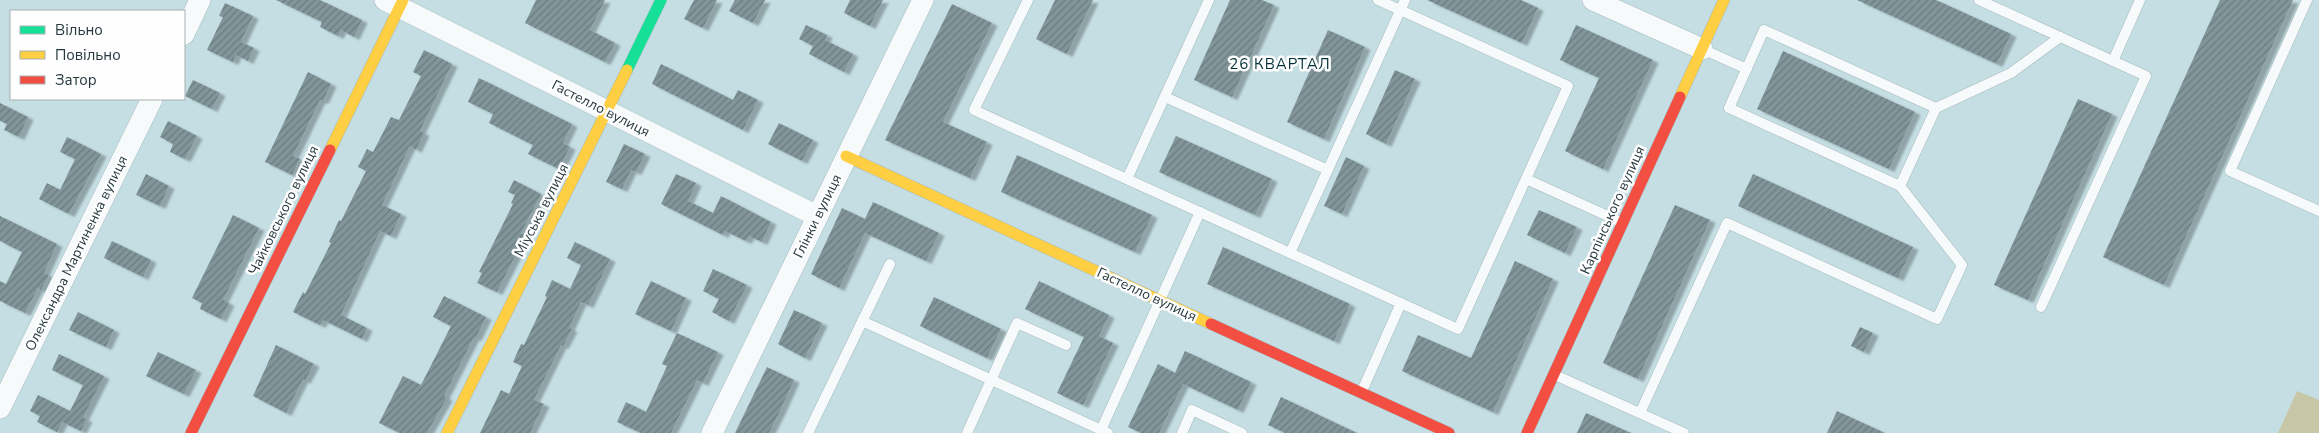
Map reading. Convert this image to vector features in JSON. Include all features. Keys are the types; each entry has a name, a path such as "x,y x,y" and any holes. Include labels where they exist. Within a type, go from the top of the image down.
{"street":[{"path":"185,32 200,0"},
{"name":"Міуська вулиця","path":"447,433 661,0"},
{"name":"Глінки вулиця","path":"712,433 922,0"},
{"path":"1593,0 1702,49"},
{"name":"Карпінського вулиця","path":"1527,433 1724,0"},
{"name":"Гастелло вулиця","path":"396,2 607,111 817,216"},
{"name":"Чайковського вулиця","path":"192,433 396,2"},
{"name":"Олександра Мартиненка вулиця","path":"0,408 152,100"},
{"name":"Гастелло вулиця","path":"846,156 1449,433"}],"lane":[{"path":"1028,0 974,110 1458,329 1568,86 1378,0"},
{"path":"1127,179 1209,0"},
{"path":"1290,253 1405,0"},
{"path":"1979,0 2146,76 2041,307"},
{"path":"2113,61 2140,0"},
{"path":"2307,0 2230,171 2319,210"},
{"path":"1640,413 1727,223 1937,318 1962,265 1900,186 1729,108 1764,30 1936,108"},
{"path":"1900,186 1936,108 2011,73 2060,37"},
{"path":"1702,49 1746,69"},
{"path":"1165,97 1328,170"},
{"path":"1526,179 1623,223"},
{"path":"862,322 1104,432 1200,212"},
{"path":"808,433 890,264"},
{"path":"1361,393 1401,303"},
{"path":"967,433 1017,323 1066,345"},
{"path":"1554,374 1684,433"},
{"path":"1182,433 1192,410 1222,429 1242,433"}],"green space":[{"path":"2297,391 2319,400 2319,433 2278,433"}],"building":[{"path":"276,0 320,0 362,20 354,37 341,30 338,36 320,27 322,22"},
{"path":"536,0 605,0 590,30 615,43 605,62 525,23"},
{"path":"694,0 717,0 703,28 684,19"},
{"path":"735,0 765,0 753,23 729,11"},
{"path":"850,0 883,0 870,26 844,13"},
{"path":"1055,0 1093,0 1067,54 1036,39"},
{"path":"1230,0 1262,0 1274,5 1232,97 1194,80"},
{"path":"1427,0 1521,0 1538,8 1522,43"},
{"path":"1857,0 1936,0 2011,34 1997,64"},
{"path":"2220,0 2293,0 2164,285 2103,257"},
{"path":"225,3 253,16 241,42 254,48 248,61 236,55 233,62 207,50 223,17 219,16"},
{"path":"952,4 992,23 943,122 987,142 970,178 885,140"},
{"path":"806,25 827,35 825,40 853,54 844,72 809,54 813,46 799,39"},
{"path":"1576,25 1653,60 1603,169 1565,151 1599,78 1560,60"},
{"path":"1328,30 1365,47 1324,139 1287,122"},
{"path":"424,50 452,64 420,131 424,133 416,150 410,146 382,205 401,214 391,236 380,231 341,315 367,328 362,339 323,320 320,325 293,312 303,292 305,294 331,243 329,242 339,220 341,221 366,171 358,167 367,149 373,152 391,117 399,120 421,76 413,72"},
{"path":"1783,51 1915,112 1889,169 1757,109"},
{"path":"661,64 733,100 738,90 758,100 743,130 652,84"},
{"path":"1395,70 1415,79 1386,144 1366,134"},
{"path":"308,72 331,84 323,101 320,100 293,156 300,159 292,175 265,162"},
{"path":"479,78 572,124 563,143 570,147 559,169 528,154 533,145 489,123 493,114 468,102"},
{"path":"193,80 220,93 212,109 185,96"},
{"path":"2078,99 2112,114 2028,300 1994,285"},
{"path":"0,103 28,117 19,137 4,130 7,124 0,121"},
{"path":"168,121 197,136 185,159 170,152 173,144 160,137"},
{"path":"779,123 813,140 802,161 768,144"},
{"path":"1176,136 1272,179 1255,215 1159,172"},
{"path":"67,137 101,154 69,214 39,199 47,183 60,190 75,159 60,152"},
{"path":"624,144 645,154 636,172 631,170 622,189 606,182"},
{"path":"1017,155 1152,215 1135,252 1001,192"},
{"path":"1346,157 1364,166 1342,214 1324,206"},
{"path":"146,174 169,186 160,206 136,195"},
{"path":"676,174 696,183 688,201 713,213 721,196 771,222 762,242 749,236 746,241 725,231 723,235 661,204"},
{"path":"1753,174 1913,247 1898,278 1738,206"},
{"path":"514,180 541,194 521,233 526,235 497,292 477,283 482,273 479,272 513,204 511,203 515,195 508,192"},
{"path":"873,202 939,233 926,261 865,233 839,288 811,274 842,208 865,219"},
{"path":"1675,205 1710,220 1638,379 1603,363"},
{"path":"1539,210 1577,227 1565,253 1527,235"},
{"path":"233,215 259,228 223,300 229,303 221,319 200,309 202,303 192,298"},
{"path":"0,216 57,244 44,273 49,275 41,290 38,288 25,313 0,301 0,281 6,284 22,252 0,241"},
{"path":"112,241 151,260 143,277 104,258"},
{"path":"575,242 610,259 588,305 581,302 569,328 572,329 563,346 561,345 534,400 544,404 530,433 480,433 501,390 509,394 522,366 513,362 521,344 524,345 547,297 545,296 552,280 570,289 581,265 567,258"},
{"path":"1223,247 1350,304 1334,341 1207,284"},
{"path":"1515,261 1553,279 1493,412 1402,371 1418,335 1471,358"},
{"path":"713,269 747,285 729,321 712,312 719,299 703,291"},
{"path":"651,281 686,298 671,331 635,314"},
{"path":"1039,281 1109,315 1099,336 1113,343 1083,405 1057,393 1084,337 1025,309"},
{"path":"444,296 486,317 444,396 447,398 427,433 400,433 379,423 403,376 421,385 451,326 433,317"},
{"path":"934,297 1001,329 987,358 920,326"},
{"path":"794,310 822,323 805,358 778,344"},
{"path":"78,312 114,330 106,347 69,330"},
{"path":"1860,327 1873,333 1864,352 1851,346"},
{"path":"677,333 718,352 703,383 697,380 671,433 641,433 617,422 626,402 646,412 667,366 662,364"},
{"path":"276,345 314,364 305,381 303,379 286,413 253,396"},
{"path":"1185,351 1251,382 1238,410 1183,384 1159,433 1141,433 1128,427 1158,364 1175,373"},
{"path":"158,352 196,370 184,394 146,376"},
{"path":"59,354 104,376 83,418 87,419 81,431 62,422 57,432 37,422 40,416 30,411 38,395 70,411 83,385 52,370"},
{"path":"767,367 794,380 780,411 769,433 735,433"},
{"path":"1281,397 1357,433 1285,433 1268,425"},
{"path":"1837,411 1885,433 1827,433"},
{"path":"1586,413 1631,433 1577,433"}],"traffic: fast":[{"path":"627,70 661,0"}],"traffic: slow":[{"path":"330,150 403,0"},
{"path":"1680,97 1724,0"},
{"path":"447,433 627,70"},
{"path":"846,156 1211,324"}],"traffic: jam":[{"path":"1527,433 1680,97"},
{"path":"191,433 330,150"},
{"path":"1211,324 1449,433"}],"district":[{"name":"26 КВАРТАЛ","path":"1280,64"}]}
